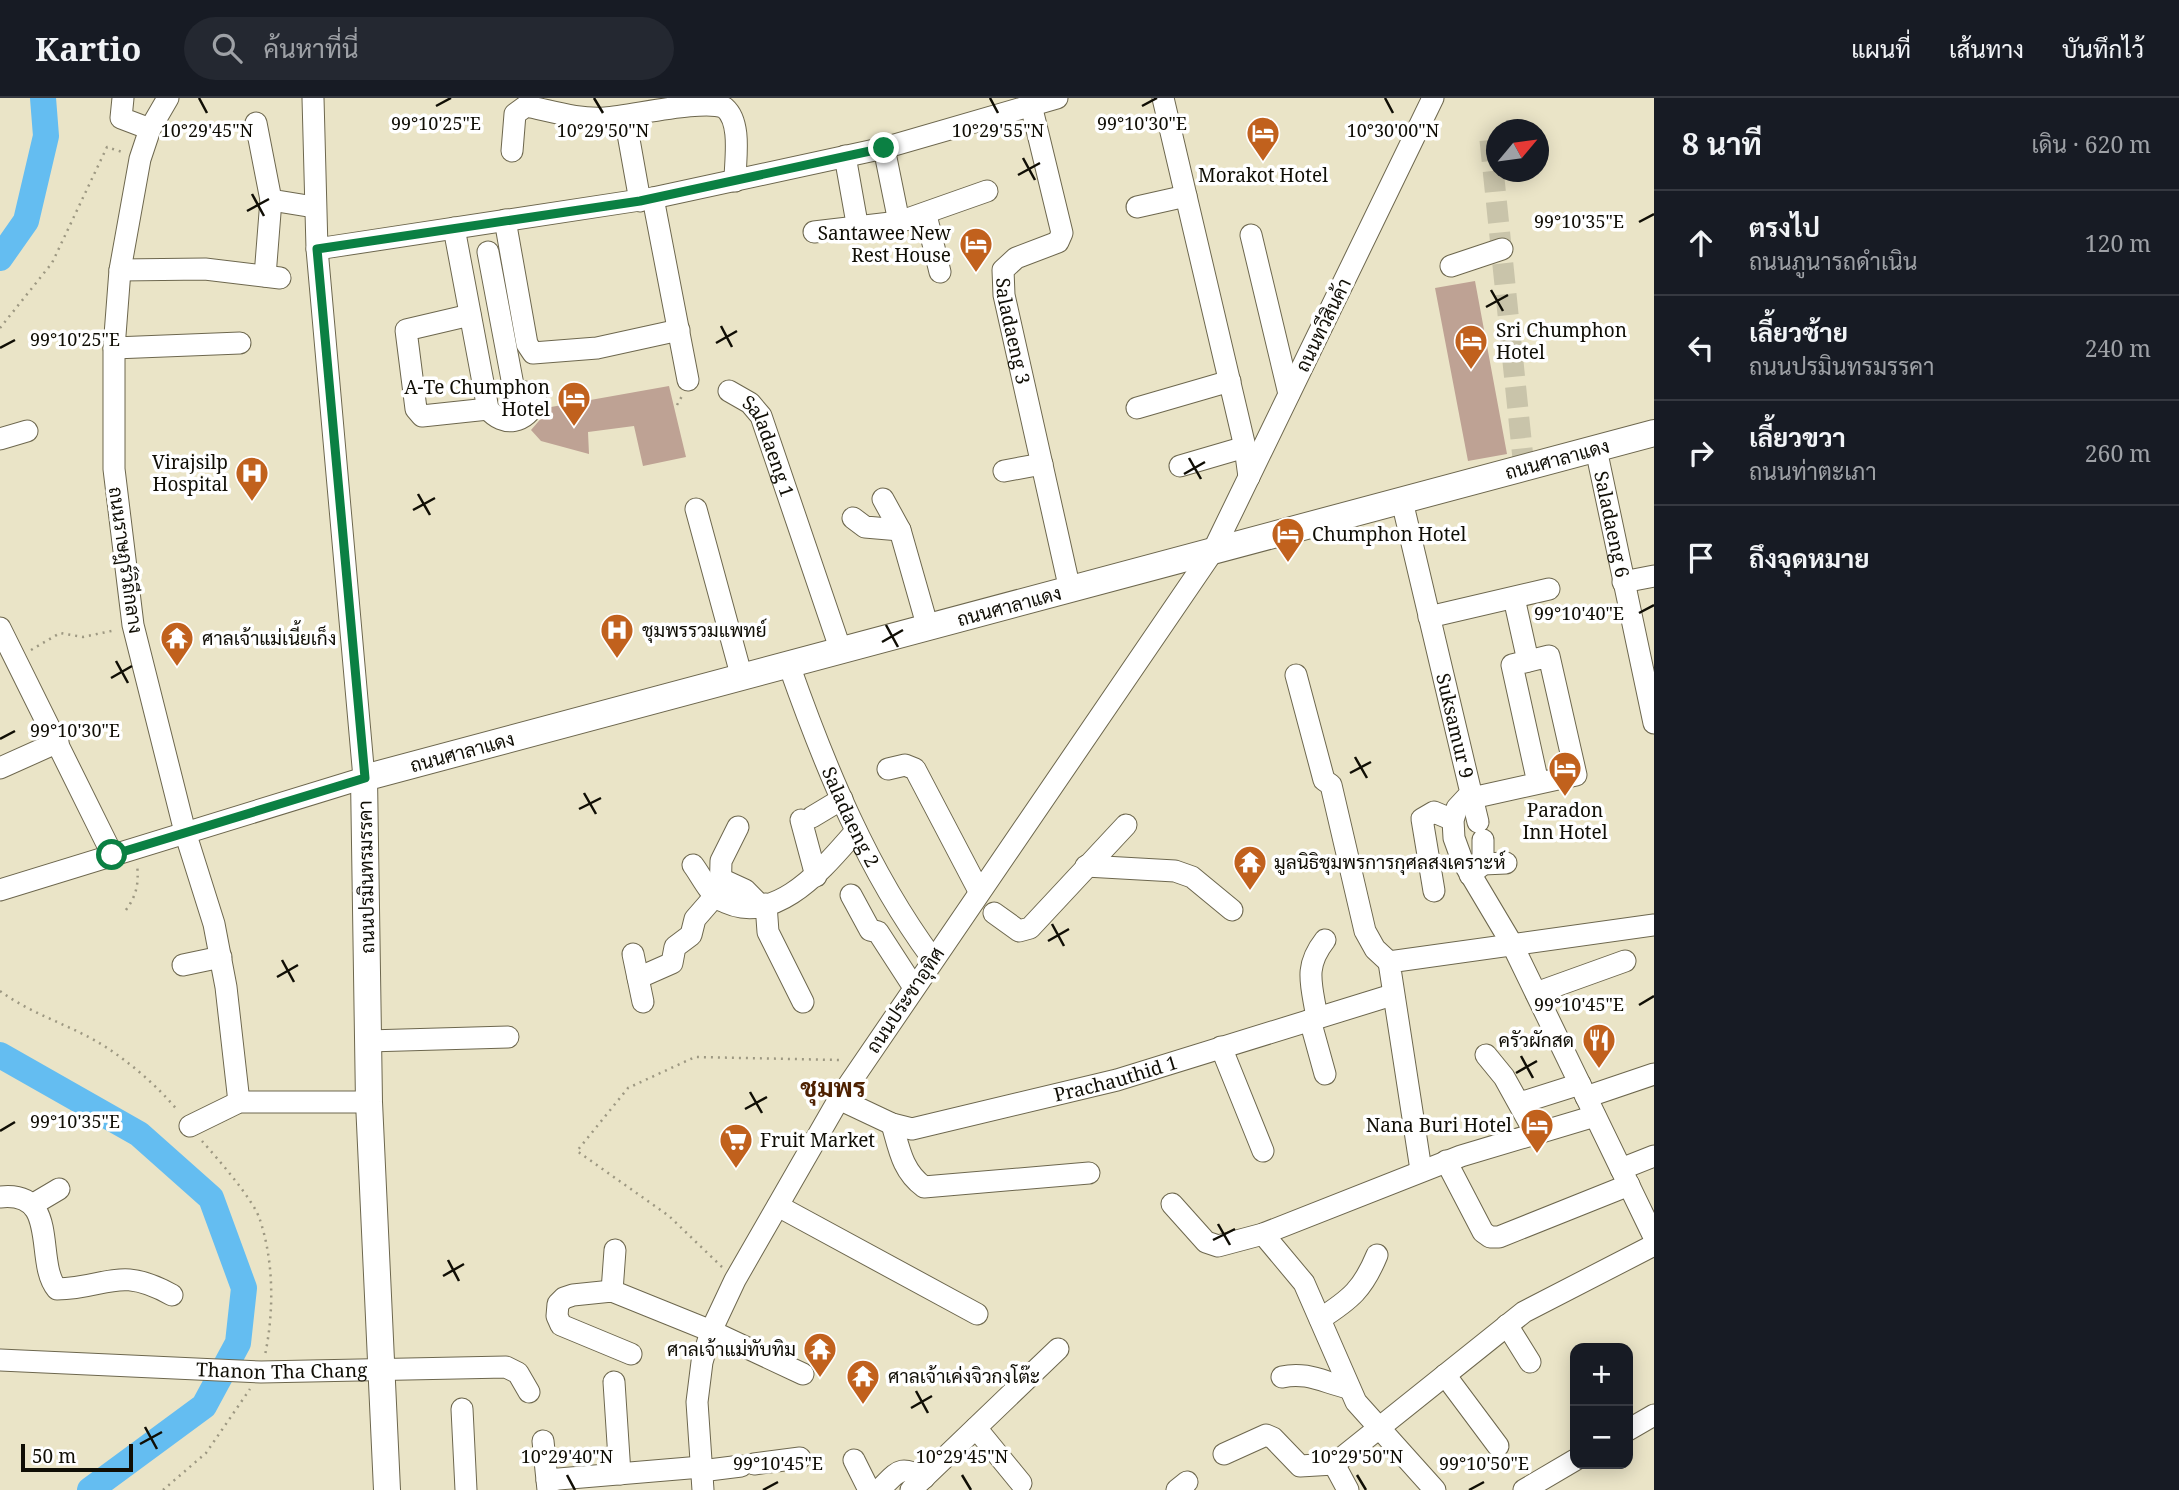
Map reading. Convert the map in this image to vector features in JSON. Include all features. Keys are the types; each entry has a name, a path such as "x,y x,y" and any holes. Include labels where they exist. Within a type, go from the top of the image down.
{"main road":[{"name":"ถนนศาลาแดง","path":"365,778 1654,433"},
{"name":"ถนนปรมินทรมรรคา","path":"365,778 369,1102 387,1490"}],"street":[{"path":"123,98 121,118 153,125 147,98"},
{"name":"ถนนราษฎร์วิถีกลาง","path":"168,98 153,125 140,159 120,270 114,348 114,469 133,625 185,832 221,957 239,1102"},
{"name":"ถนนปรมินทรมรรคา","path":"313,98 317,249 365,778"},
{"path":"317,249 647,199 884,148 1020,104 1057,98"},
{"path":"1163,98 1245,447 1249,477"},
{"name":"ถนนทวีสินค้า","path":"1213,551 1433,98"},
{"path":"512,151 515,114 526,106 588,118 625,117 695,103 717,103 728,110 735,124 735,181"},
{"name":"Saladaeng 3","path":"1020,104 1062,233 1058,242 1016,258 1003,270 1004,295 1070,590"},
{"path":"625,117 679,330 688,380"},
{"path":"120,270 205,269 272,277 271,200 256,123"},
{"path":"884,148 899,222"},
{"path":"845,156 858,229"},
{"path":"814,232 858,229 899,222 926,215 987,191"},
{"path":"1137,207 1186,196"},
{"path":"271,200 314,207"},
{"path":"926,215 940,272"},
{"path":"505,220 527,344 533,353 597,348 679,330"},
{"path":"454,228 488,409 496,419 509,422 521,419 531,411 536,401 534,394 516,390 513,385 503,301 488,253"},
{"path":"1251,235 1289,394"},
{"path":"1451,266 1502,250"},
{"path":"488,409 422,416 416,409 406,330 503,301"},
{"path":"114,348 240,343"},
{"path":"1137,408 1230,381"},
{"name":"Saladaeng 1","path":"729,391 750,403 761,416 841,651"},
{"path":"0,439 27,431"},
{"path":"1180,466 1245,447"},
{"name":"Saladaeng 6","path":"1596,449 1654,723"},
{"path":"1004,471 1042,464"},
{"path":"883,499 900,530 928,628"},
{"name":"Suksamur 9","path":"1402,501 1471,795 1457,808 1453,820"},
{"path":"696,509 741,678"},
{"path":"853,518 865,527 900,530"},
{"name":"ถนนประชาอุทิศ","path":"701,1476 697,1402 702,1362 711,1331 735,1280 839,1099 933,958 983,903 1213,551"},
{"path":"1623,582 1654,576"},
{"path":"1429,617 1549,589"},
{"path":"1514,597 1528,661"},
{"path":"6,646 58,742 112,855"},
{"path":"1476,870 1480,831 1471,795 1538,783 1576,775 1549,656 1512,664 1538,783"},
{"name":"Saladaeng 2","path":"789,665 817,743 856,831 904,919 933,958"},
{"path":"1296,675 1324,780 1331,785 1365,931 1375,949 1389,962 1421,1170"},
{"path":"0,768 58,742"},
{"path":"888,769 905,765 915,769 983,903 1019,931 1030,928 1126,825"},
{"path":"0,891 135,847 365,778"},
{"path":"816,876 807,818 842,799"},
{"path":"1434,891 1422,819 1434,812 1453,820 1454,838 1476,870 1654,1237"},
{"path":"638,978 672,963 675,947 691,934 695,919 719,892 721,861 738,827"},
{"path":"692,865 737,906 763,904 791,894 816,876 856,831"},
{"path":"1476,870 1506,863"},
{"path":"1086,866 1175,871 1192,877 1232,910"},
{"path":"851,895 870,930 878,932 914,986"},
{"path":"763,904 768,932 803,1002"},
{"path":"1389,962 1654,925"},
{"path":"1325,940 1314,955 1309,971 1314,1019 1325,1074"},
{"path":"633,954 643,1002"},
{"path":"183,965 221,957"},
{"path":"1536,993 1625,961"},
{"name":"Prachauthid 1","path":"839,1099 892,1124 912,1129 1073,1093 1392,995"},
{"path":"368,1041 508,1037"},
{"path":"1221,1047 1263,1151"},
{"path":"1486,1055 1520,1103 1535,1133"},
{"path":"1171,1204 1206,1242 1219,1246 1263,1234 1446,1161 1535,1133 1587,1099 1654,1074"},
{"path":"1520,1103 1587,1099"},
{"path":"190,1126 239,1102 369,1102"},
{"path":"892,1124 904,1166 912,1178 924,1187 1089,1173"},
{"path":"1446,1161 1483,1232 1490,1237 1499,1237 1625,1177 1654,1156"},
{"path":"32,1205 60,1189"},
{"path":"0,1197 17,1197 32,1205 42,1222 49,1280 57,1289 107,1279 130,1279 153,1284 172,1295"},
{"path":"778,1206 977,1314"},
{"path":"1263,1234 1304,1283 1349,1388 1362,1411 1435,1490"},
{"path":"1224,1454 1266,1435 1273,1438 1300,1466 1334,1464 1507,1325 1560,1291 1654,1245"},
{"path":"612,1291 615,1250"},
{"path":"1320,1320 1351,1300 1362,1286 1377,1255"},
{"path":"631,1354 561,1325 557,1316 558,1304 564,1298 612,1291 711,1331 803,1374"},
{"path":"1507,1325 1531,1363"},
{"path":"879,1490 901,1470 908,1469 918,1484 1058,1349"},
{"name":"Thanon Tha Chang","path":"0,1360 257,1372 506,1367 519,1373 529,1392"},
{"path":"1282,1377 1297,1373 1349,1388"},
{"path":"1445,1375 1497,1446"},
{"path":"614,1382 620,1474"},
{"path":"462,1409 466,1490"},
{"path":"1633,1427 1654,1415"},
{"path":"976,1428 1021,1483"},
{"path":"543,1441 548,1485 620,1474 701,1476 748,1465 800,1458"},
{"path":"854,1460 861,1480 869,1490"},
{"path":"1524,1490 1570,1463"},
{"path":"1334,1464 1348,1490"}],"path":[{"path":"0,328 51,262 107,147 140,159"},
{"path":"6,646 60,633 96,636 133,625"},
{"path":"126,909 135,899 139,879 135,847"},
{"path":"0,991 24,1009 97,1042 164,1093 260,1218 271,1285 271,1328 257,1372 206,1453 163,1490"},
{"path":"735,1280 669,1216 577,1151 628,1088 695,1056 841,1060"}],"building":[{"name":"Sri Chumphon Hotel","path":"1475,281 1507,454 1468,461 1435,288"},
{"name":"A-Te Chumphon Hotel","path":"669,386 686,457 643,466 634,426 588,432 589,454 541,441 531,430 551,407"}],"waterway":[{"path":"0,258 26,221 46,136 43,98"},
{"path":"0,1055 139,1134 211,1198 244,1288 238,1343 204,1406 90,1490"}],"tunnel":[{"path":"1494,182 1524,468"}],"place":[{"name":"Morakot Hotel","path":"1263,163"},
{"name":"Santawee New Rest House","path":"976,274"},
{"name":"Sri Chumphon Hotel","path":"1471,371"},
{"name":"A-Te Chumphon Hotel","path":"574,428"},
{"name":"Virajsilp Hospital","path":"252,503"},
{"name":"Chumphon Hotel","path":"1288,564"},
{"name":"ชุมพรรวมแพทย์","path":"617,660"},
{"name":"ศาลเจ้าแม่เนี้ยเก็ง","path":"177,668"},
{"name":"Paradon Inn Hotel","path":"1565,798"},
{"name":"มูลนิธิชุมพรการกุศลสงเคราะห์","path":"1250,892"},
{"name":"ครัวผักสด","path":"1599,1070"},
{"name":"Nana Buri Hotel","path":"1537,1155"},
{"name":"Fruit Market","path":"736,1170"},
{"name":"ศาลเจ้าแม่ทับทิม","path":"820,1379"},
{"name":"ศาลเจ้าเค่งจิวกงโต๊ะ","path":"863,1406"}],"district":[{"name":"ชุมพร","path":"833,1087"}],"route":[{"path":"112,855 365,778 317,249 640,201 884,148"}]}
